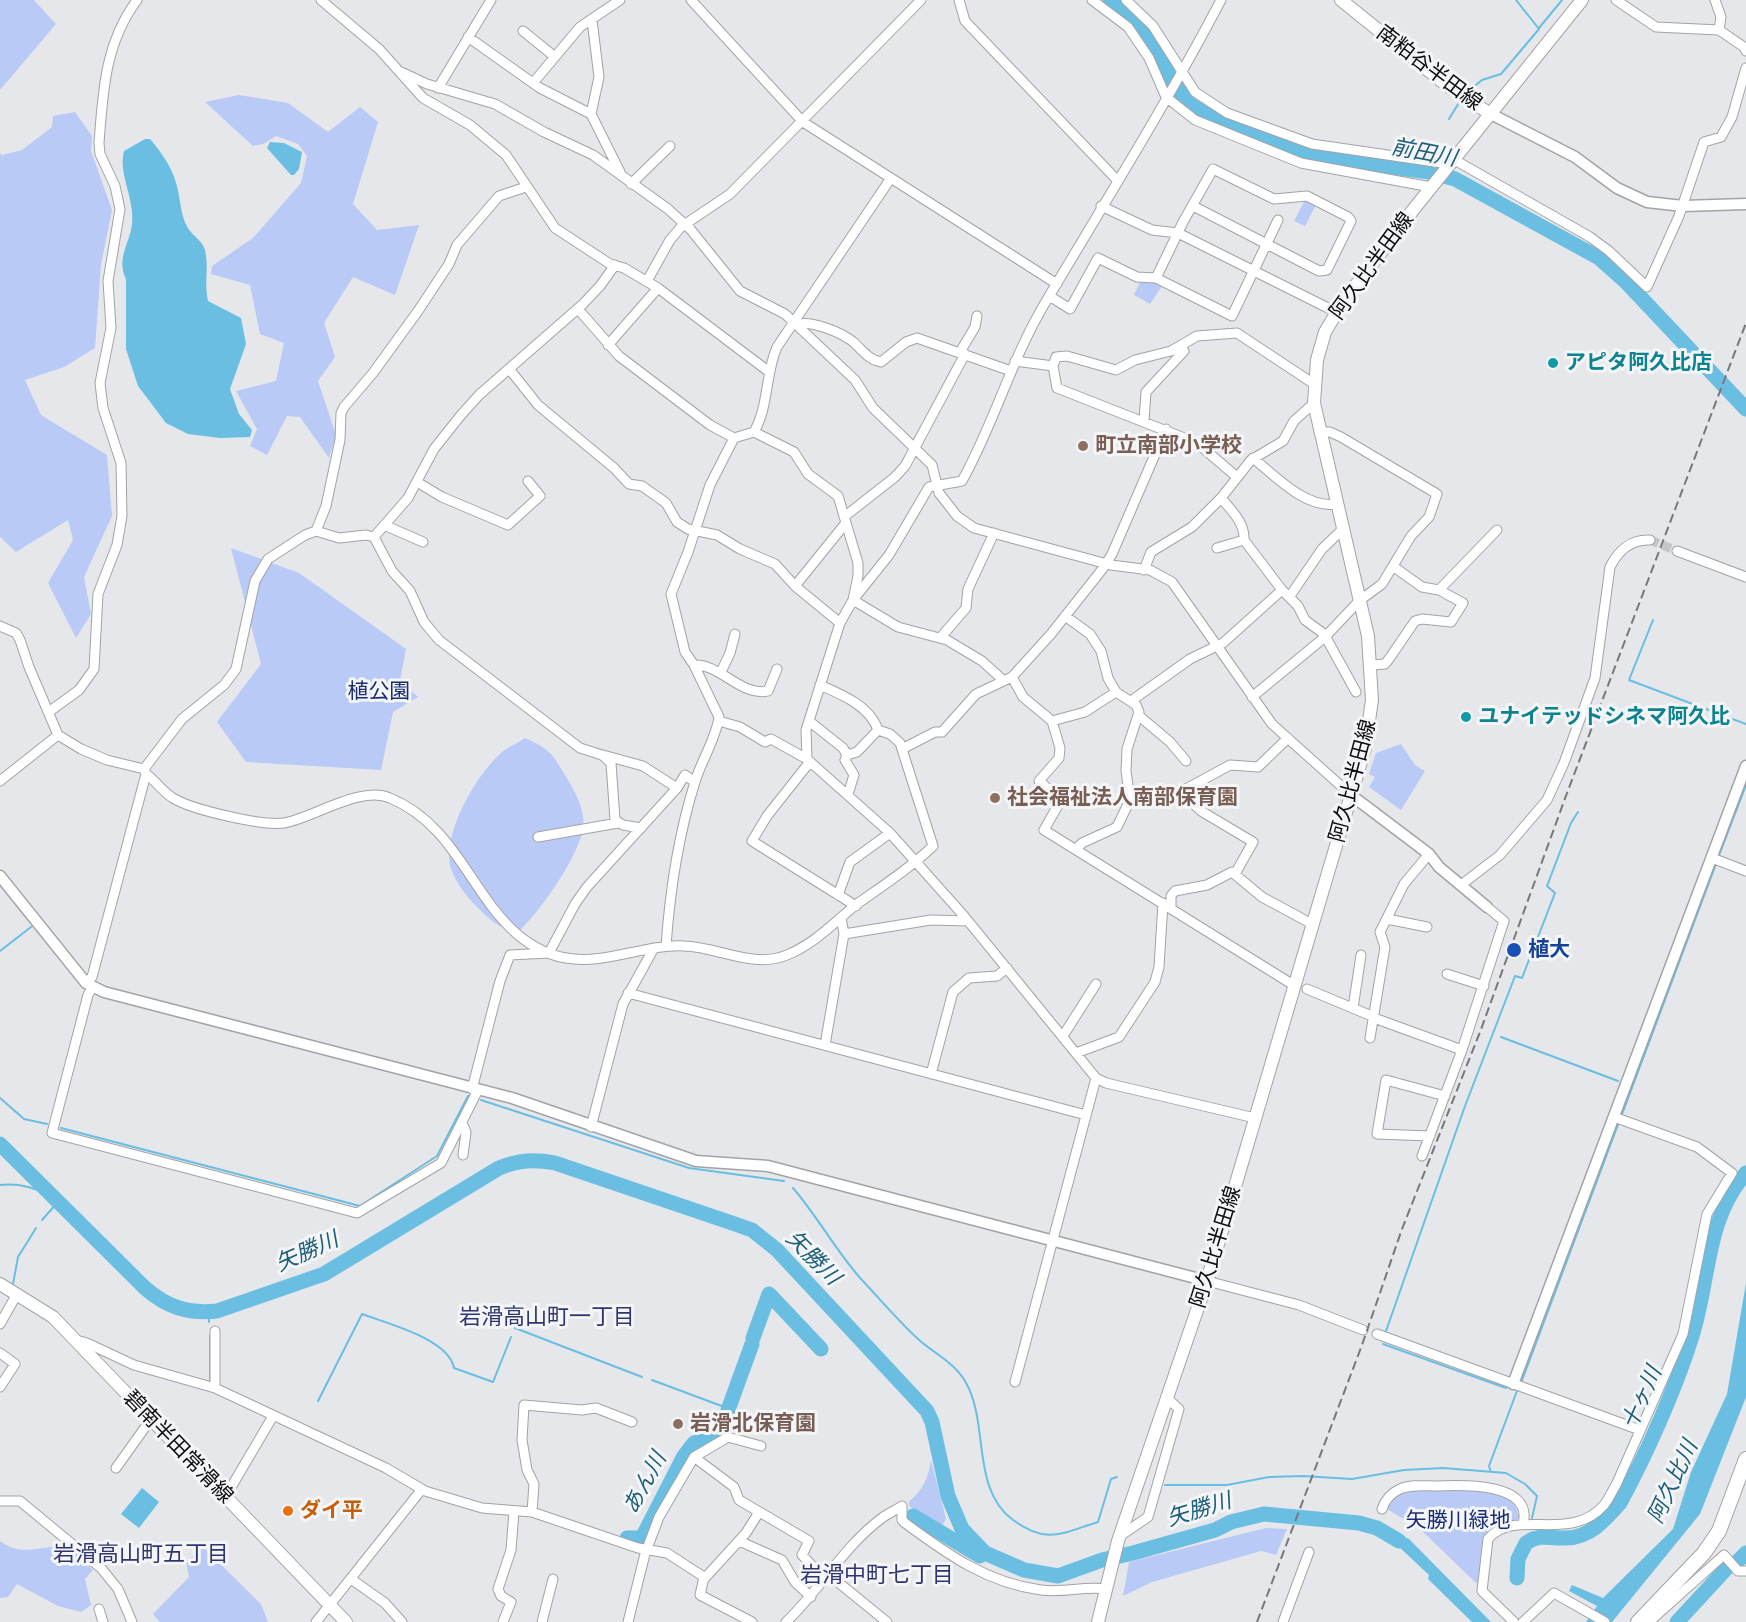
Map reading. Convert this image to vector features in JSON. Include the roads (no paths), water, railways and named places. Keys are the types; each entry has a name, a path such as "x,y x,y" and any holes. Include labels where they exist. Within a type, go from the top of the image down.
{"main road":[{"name":"南粕谷半田線","path":"1341,0 1433,74 1489,113"},
{"name":"阿久比半田線","path":"1098,1622 1119,1538 1207,1281 1255,1118 1301,987 1312,924 1370,723 1371,665 1359,601 1314,403 1314,384 1324,332 1336,312 1432,186 1582,0"},
{"name":"碧南半田常滑線","path":"0,1284 44,1310 76,1340 346,1622"},
{"path":"1640,1620 1704,1553 1719,1531 1746,1459"}],"street":[{"path":"50,711 79,690 94,669 98,594 120,529 121,463 102,402 100,383 111,328 108,281 120,209 115,186 103,163 99,143 107,63 122,24 137,0"},
{"path":"321,0 379,50 423,98 470,125 506,155 555,228 658,288 768,371"},
{"path":"438,88 491,0"},
{"path":"533,83 580,27 620,0"},
{"path":"691,0 803,122 1057,284"},
{"path":"646,281 670,240 686,225 730,194 921,0"},
{"path":"959,0 965,21 1117,180"},
{"path":"1092,0 1136,37 1167,94 1195,120 1301,163 1432,186"},
{"path":"1126,0 1152,26 1180,72 1195,92 1207,102 1299,140 1450,163 1590,237 1609,251 1647,287 1683,206 1704,142 1720,137 1735,106 1746,68"},
{"path":"856,906 753,841 767,816 808,761 804,738 840,623 853,600 889,555 929,487 962,481 983,443 1015,361 1046,301 1051,297 1101,206 1221,0"},
{"path":"1616,0 1656,27 1719,30 1744,46 1746,51"},
{"path":"1715,0 1721,17 1719,30"},
{"path":"591,114 599,77 592,20"},
{"path":"523,31 555,57"},
{"path":"468,37 533,83 591,114 613,160 628,181"},
{"path":"399,71 438,88 495,104 544,132 593,154 686,225 740,291 796,322 855,380 873,408 932,465 936,485 957,516 974,528 1106,563 1144,570 1162,575 1172,582 1272,724 1351,795 1429,854 1439,867 1504,921 1462,1050 1422,1156"},
{"path":"1735,106 1746,110"},
{"path":"1489,113 1575,156 1630,195 1647,202 1683,206 1746,204"},
{"path":"628,181 670,146"},
{"path":"1156,278 1178,233 1193,206 1214,169 1274,199 1307,196 1348,216 1351,221 1327,270 1319,271 1193,206"},
{"path":"754,432 761,419 768,371 777,347 891,178"},
{"path":"316,531 326,506 340,440 341,413 344,407 373,373 418,311 449,264 457,245 499,196 526,187"},
{"path":"1101,206 1152,230 1178,233 1336,312"},
{"path":"1051,297 1070,309 1098,258 1137,277 1156,278 1233,316 1278,220"},
{"path":"374,537 408,498 434,448 478,395 510,370 578,309 600,286 615,265"},
{"path":"609,345 658,288"},
{"path":"578,309 626,361 687,408 734,438"},
{"path":"795,586 845,520 895,477 916,448 975,327 977,316"},
{"path":"796,322 807,322 850,340 873,361 881,362 906,342 917,338 1011,371"},
{"path":"1238,477 1197,443 1057,388 1053,366 1056,357 1067,356 1116,370 1135,360 1180,346 1197,336 1237,333 1314,384"},
{"path":"1144,421 1146,392 1184,351 1180,346"},
{"path":"1015,361 1053,366"},
{"path":"510,370 538,405 614,468 629,484 642,486 656,495 671,508 677,522 694,530 717,535 740,549 775,564 795,586 840,623"},
{"path":"1144,570 1151,552 1192,526 1221,498 1253,458 1283,441 1294,421 1314,403"},
{"path":"902,749 934,732 942,732 976,693 1007,679 1065,616 1106,563 1166,429"},
{"path":"666,946 674,868 695,782 719,721 679,637 671,594 688,552 710,485 734,438 754,432 794,452 808,474 838,496 858,563 853,600"},
{"path":"1252,697 1325,637 1359,601 1382,584 1412,536 1429,517 1437,494 1341,437 1330,432 1319,432"},
{"path":"1253,458 1290,488 1326,506 1336,504"},
{"path":"417,482 442,497 508,525 540,496 528,481"},
{"path":"1221,498 1241,522 1245,533 1244,540 1305,620 1325,637 1356,692"},
{"path":"384,525 423,542"},
{"path":"1131,700 1190,659 1223,643 1286,593 1322,549 1343,529"},
{"path":"1439,590 1497,530"},
{"path":"677,788 643,766 580,747 440,640 424,622 410,591 392,571 374,537 366,535 339,538 316,531 305,535 268,559 255,581 236,669 224,685 182,719 145,771 52,1133 357,1213 441,1162 462,1123 475,1089 508,958 512,953 543,956 549,953 581,896 677,788 685,775 695,782"},
{"path":"941,637 966,608 968,589 994,533"},
{"path":"1217,548 1244,540"},
{"path":"1461,885 1500,855 1547,800 1564,763 1595,678 1610,567 1619,552 1626,547 1637,541 1650,540"},
{"path":"1677,551 1746,577"},
{"path":"1371,665 1384,664 1407,631 1418,620 1451,622 1463,603 1439,590 1422,587 1394,567"},
{"path":"853,600 898,627 941,637 982,661 1007,679 1023,697 1052,722 1061,754 1039,781 1060,800 1044,830 1301,987 1462,1050"},
{"path":"1065,616 1090,634 1101,651 1108,678 1116,692 1136,705 1138,715 1127,749 1126,771 1130,800 1117,827 1082,843 1076,849"},
{"path":"0,626 16,633 20,640 58,735 81,749 107,760 145,771 170,796 200,810 271,822 284,823 358,799 379,795 392,798 419,814 453,849 515,932 549,953 586,960 666,946 698,947 761,961 785,956 815,942 841,918 916,862 933,846 902,749 895,737 878,730 874,720 863,709 837,692 820,685"},
{"path":"721,672 730,653 735,634"},
{"path":"694,665 702,665 721,672 747,689 764,692 768,691 777,669"},
{"path":"1052,722 1085,712 1116,692"},
{"path":"1138,715 1170,742 1186,761"},
{"path":"809,720 843,748 847,755 845,760 854,775 848,795"},
{"path":"719,721 740,728 765,742 771,740 808,761 890,833 968,921 1096,1078 1106,1083 1255,1118"},
{"path":"847,755 857,752 878,730"},
{"path":"0,781 58,735"},
{"path":"1130,800 1180,791 1230,765 1258,767 1288,738"},
{"path":"602,755 611,764 613,815 618,823"},
{"path":"1513,1384 1746,766"},
{"path":"1180,791 1201,811 1253,842 1235,874"},
{"path":"538,837 618,823 642,828"},
{"path":"838,895 850,862 890,833"},
{"path":"1370,1038 1385,947 1380,932 1404,884 1429,854"},
{"path":"1712,858 1746,871"},
{"path":"1172,908 1171,896 1175,891 1207,885 1232,872 1262,897 1312,924"},
{"path":"0,876 89,985 512,1098 591,1127 696,1161 768,1166 1299,1305 1364,1330"},
{"path":"1076,1053 1119,1037 1155,982 1159,967 1163,903"},
{"path":"825,1045 844,934 841,918"},
{"path":"1387,919 1427,927"},
{"path":"844,934 931,920 968,921"},
{"path":"591,1127 628,993 654,948"},
{"path":"1353,1008 1361,955"},
{"path":"931,1074 953,992 969,978 997,976 1007,968"},
{"path":"1447,974 1484,986"},
{"path":"1063,1036 1096,984"},
{"path":"628,993 1086,1115"},
{"path":"1015,1382 1096,1078"},
{"path":"1430,1136 1377,1134 1386,1080 1445,1096"},
{"path":"1514,1622 1482,1591 1485,1546 1492,1534 1504,1527 1523,1524 1530,1526 1570,1524 1588,1517 1604,1505 1616,1485 1683,1334 1707,1214 1732,1173 1697,1147 1614,1117"},
{"path":"462,1123 466,1132 463,1155"},
{"path":"0,1324 17,1294"},
{"path":"215,1330 215,1388"},
{"path":"1377,1334 1640,1430"},
{"path":"76,1340 134,1365 215,1388 386,1468 422,1489 482,1508 532,1512 647,1549 667,1552 704,1579"},
{"path":"0,1353 15,1364 0,1387"},
{"path":"1119,1538 1148,1517 1179,1409 1168,1399"},
{"path":"532,1512 534,1484 527,1470 522,1440 524,1405 582,1410 596,1408 632,1422"},
{"path":"226,1496 273,1416"},
{"path":"116,1468 151,1419"},
{"path":"628,1622 647,1549 659,1517 694,1457 728,1437 761,1446"},
{"path":"694,1457 734,1487 736,1496 740,1500 810,1541 802,1555 826,1577 887,1622"},
{"path":"1382,1509 1389,1496 1404,1487 1463,1485 1491,1488 1512,1495 1521,1504 1525,1518 1523,1524"},
{"path":"316,1622 422,1489"},
{"path":"0,1501 20,1501 101,1568 118,1589 132,1622"},
{"path":"786,1622 879,1520 900,1504 902,1520 905,1523 952,1558 979,1573 1041,1590 1064,1590 1076,1587 1106,1589"},
{"path":"503,1622 511,1602 501,1596 498,1589 511,1550 514,1511"},
{"path":"752,1622 700,1595 704,1579 739,1541 759,1512"},
{"path":"739,1541 782,1560 795,1582 812,1596"},
{"path":"1283,1622 1309,1552"},
{"path":"1640,1620 1650,1621 1663,1611 1724,1555 1738,1571 1746,1571"},
{"path":"351,1579 385,1603 402,1622"},
{"path":"542,1622 553,1579"},
{"path":"1523,1622 1554,1593 1605,1622"},
{"path":"99,1609 103,1622"}],"waterway":[{"name":"前田川","path":"1110,0 1131,16 1154,44 1170,78 1189,104 1206,114 1287,147 1324,158 1429,172 1455,179 1599,258 1627,283 1746,409"},
{"path":"1466,93 1482,80 1501,74 1539,29 1516,0"},
{"path":"1539,28 1562,0"},
{"path":"1449,119 1460,101"},
{"path":"1429,172 1430,164"},
{"path":"1653,620 1629,680 1746,724"},
{"path":"1718,858 1746,785"},
{"path":"1386,1331 1465,1106 1515,976 1522,978 1555,893 1547,886 1571,823 1578,812"},
{"path":"1621,1117 1716,864"},
{"path":"0,951 31,927"},
{"path":"1501,1037 1618,1081"},
{"path":"61,1128 360,1206 437,1156 468,1096"},
{"path":"0,1098 24,1119 47,1124"},
{"path":"481,1100 689,1168 784,1181"},
{"path":"1521,1383 1619,1122"},
{"name":"矢勝川","path":"0,1144 145,1288 161,1300 178,1308 206,1312 217,1311 324,1274 499,1168 527,1161 555,1163 752,1230 777,1250 927,1411 932,1422 948,1496 962,1529 985,1553 1024,1570 1058,1576 1102,1560 1215,1530 1231,1522 1264,1514 1359,1523 1377,1528 1399,1541"},
{"name":"十ヶ川","path":"1517,1578 1518,1559 1526,1543 1541,1537 1566,1538 1583,1535 1597,1526 1620,1503 1650,1443 1678,1377 1698,1315 1716,1230 1723,1210 1746,1173"},
{"path":"0,1185 28,1187 54,1198"},
{"path":"793,1188 861,1279 911,1332 949,1363 965,1381 977,1416 982,1454 991,1491 1000,1507 1013,1520 1025,1528 1045,1535 1064,1533 1098,1522 1111,1479 1117,1477"},
{"path":"42,1220 58,1202"},
{"path":"13,1284 18,1257 36,1228"},
{"name":"あん川","path":"753,1338 769,1294 821,1349"},
{"name":"あん川","path":"753,1339 770,1296 820,1348 821,1345"},
{"path":"209,1312 209,1322"},
{"path":"318,1401 362,1314 430,1341 450,1358 454,1368 493,1382 511,1337"},
{"path":"515,1328 642,1377"},
{"path":"210,1336 210,1381"},
{"name":"あん川","path":"728,1410 752,1344"},
{"path":"1383,1344 1506,1388"},
{"path":"652,1380 727,1408 751,1345"},
{"path":"1491,1472 1489,1466 1518,1388"},
{"name":"あん川","path":"627,1538 642,1538 684,1456 694,1443 721,1431 725,1418"},
{"path":"1165,1485 1227,1485 1269,1477 1303,1476 1352,1479 1404,1470 1443,1468 1506,1473 1525,1484 1537,1496 1532,1518"},
{"path":"913,1516 980,1556"},
{"path":"1737,1562 1746,1553"},
{"path":"1677,1622 1726,1569"}],"tunnel":[{"path":"1650,540 1677,551"}],"railway":[{"path":"1257,1622 1362,1345 1402,1229 1480,1032 1567,793 1746,323"}],"place":[{"name":"アピタ阿久比店","path":"1553,363"},
{"name":"町立南部小学校","path":"1083,446"},
{"name":"ユナイテッドシネマ阿久比","path":"1466,717"},
{"name":"社会福祉法人南部保育園","path":"995,798"},
{"name":"植大","path":"1514,950"},
{"name":"岩滑北保育園","path":"678,1424"},
{"name":"ダイ平","path":"288,1511"}],"district":[{"name":"岩滑高山町一丁目","path":"547,1317"},
{"name":"岩滑高山町五丁目","path":"141,1554"},
{"name":"岩滑中町七丁目","path":"877,1575"}],"park label":[{"name":"植公園","path":"379,692"},
{"name":"矢勝川緑地","path":"1458,1521"}],"water label":[{"name":"阿久比川","path":"1673,1482"}]}
